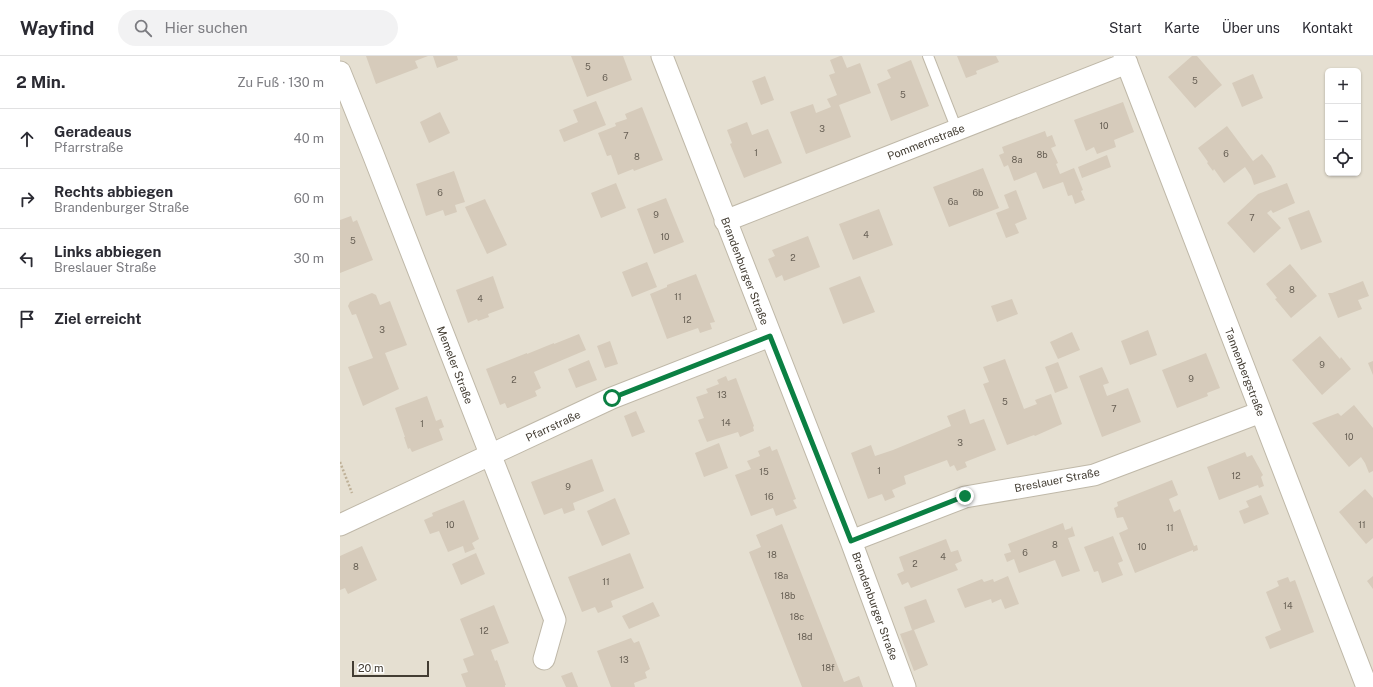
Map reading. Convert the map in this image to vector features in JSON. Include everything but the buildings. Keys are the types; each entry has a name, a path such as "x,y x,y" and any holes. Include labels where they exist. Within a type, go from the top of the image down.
{"street":[{"name":"Brandenburger Straße","path":"662,56 725,221 851,541 905,687"},
{"name":"Pommernstraße","path":"725,221 957,130 1125,60"},
{"name":"Tannenbergstraße","path":"1125,60 1367,687"},
{"name":"Memeler Straße","path":"340,72 555,620 544,659"},
{"name":"Pfarrstraße","path":"340,525 612,398 770,336"},
{"name":"Breslauer Straße","path":"851,541 965,496 1094,475 1261,412"}],"lane":[{"path":"928,56 957,130"}],"path":[{"path":"340,462 361,516"}],"shaded area":[{"path":"340,56 1373,56 1373,687 340,687"}],"route":[{"path":"612,398 770,336 851,541 965,496"}]}
